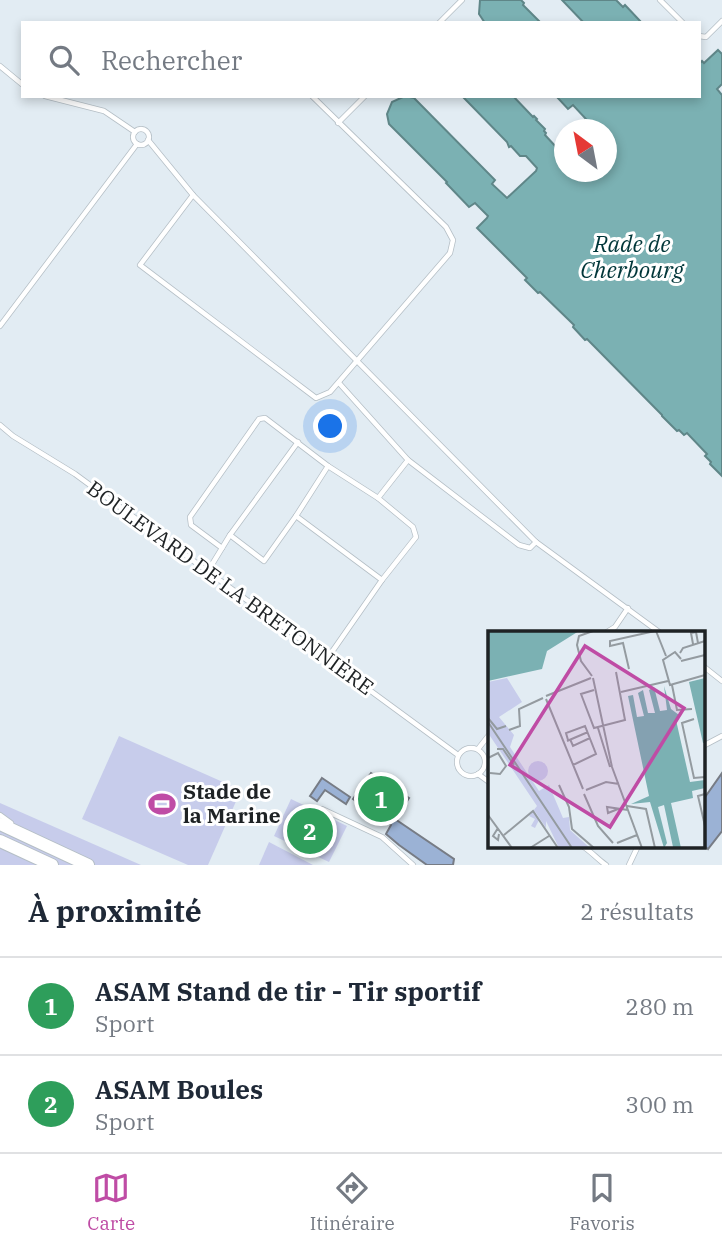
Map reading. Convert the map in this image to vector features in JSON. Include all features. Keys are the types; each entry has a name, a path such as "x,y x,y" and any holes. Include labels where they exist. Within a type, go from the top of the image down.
{"main road":[{"path":"0,824 88,865"},
{"path":"0,841 52,865"}],"lane":[{"path":"441,21 462,0"},
{"path":"660,0 681,21"},
{"path":"701,36 706,37 722,21"},
{"path":"0,66 21,83"},
{"path":"53,98 104,111 135,132"},
{"path":"193,195 140,265 316,398 330,393 450,253 453,240 446,227 314,98"},
{"path":"338,123 363,98"},
{"path":"148,140 142,145 137,144 133,139 135,132 139,129 146,131 148,140 193,195 536,542 658,631"},
{"path":"0,326 137,144"},
{"path":"339,383 408,460 519,545 530,548 536,542"},
{"path":"222,548 191,525 190,517 259,419 265,418 328,466 378,498 412,527 416,537 382,580 327,659"},
{"name":"BOULEVARD DE LA BRETONNIÈRE","path":"0,425 75,474 458,755"},
{"path":"208,571 230,535 298,442"},
{"path":"378,498 408,460"},
{"path":"230,535 264,561 328,466"},
{"path":"296,516 382,580"},
{"path":"609,631 615,627 628,608"},
{"path":"704,667 722,681"},
{"path":"478,749 488,736"},
{"path":"704,745 722,736"},
{"path":"465,748 478,749 485,762 478,774 469,776 460,772 456,763 458,755 465,748"},
{"path":"478,774 488,781"},
{"path":"322,809 382,837 414,865"},
{"path":"0,816 34,840"},
{"path":"585,848 606,865"},
{"path":"628,865 637,848"}],"shaded area":[{"name":"Stade de la Marine","path":"119,736 241,790 208,865 188,865 82,819"},
{"path":"291,799 347,826 329,862 274,836"},
{"path":"0,803 141,865 0,865"},
{"path":"269,842 313,865 259,865"}],"water":[{"path":"480,0 521,0 539,21 484,21 479,14"},
{"path":"562,0 616,0 623,7 625,5 640,21 582,21"},
{"name":"Rade de Cherbourg","path":"718,50 722,54 722,84 717,89 722,95 722,476 710,464 705,456 707,454 687,433 684,435 677,431 587,339 585,340 574,325 525,280 527,278 477,228 488,216 475,203 469,207 389,124 387,114 392,102 401,98 414,98 495,180 492,184 507,198 537,168 526,156 520,156 509,147 464,98 515,98 537,119 545,129 545,135 554,145 554,182 617,182 617,119 586,119 573,105 568,109 558,98 701,98 702,61 704,63"}],"building":[{"path":"371,773 409,798 395,819 454,859 453,865 427,865 386,834 391,825 353,799"},
{"path":"722,773 722,831 708,849 704,846 704,799"},
{"path":"322,778 350,797 346,804 325,790 317,801 310,796"}],"place":[{"name":"ASAM Stand de tir - Tir sportif","path":"381,799"},
{"name":"Stade de la Marine","path":"162,804"},
{"name":"ASAM Boules","path":"310,831"}]}
